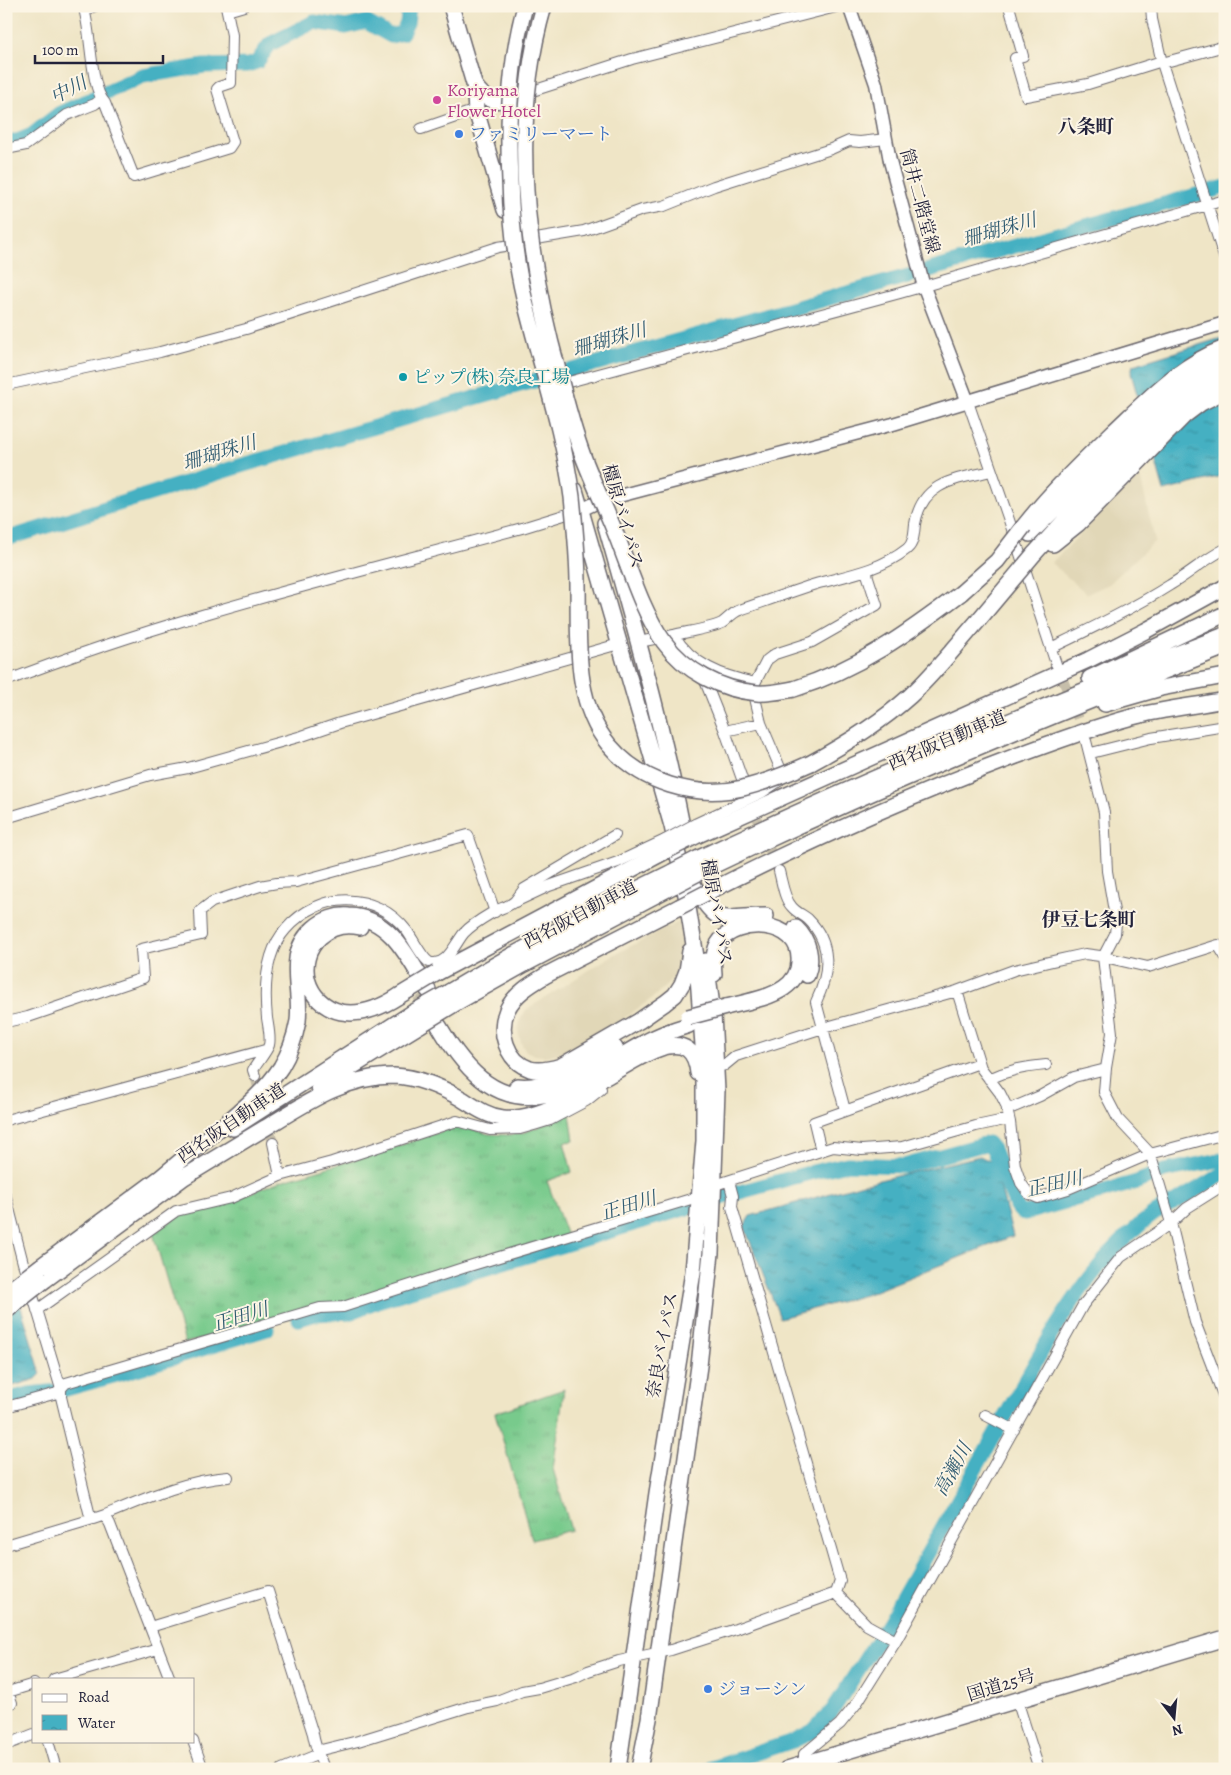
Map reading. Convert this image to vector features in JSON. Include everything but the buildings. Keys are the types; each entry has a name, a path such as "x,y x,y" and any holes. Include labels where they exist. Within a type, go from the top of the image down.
{"highway":[{"path":"451,6 478,97 506,210"},
{"name":"橿原バイパス","path":"518,6 508,58 503,101 506,210 511,245 545,386 672,826 690,925"},
{"path":"525,6 514,55 510,88 508,134 511,214 523,295 565,460 571,495 578,558 578,644 583,685 596,725 607,743 620,757 649,777 666,784 701,791 740,788 763,783 811,763 862,733 910,696 934,672 1035,556 1078,524 1184,400 1202,386 1225,374"},
{"name":"橿原バイパス","path":"540,6 532,32 522,95 520,151 530,240 559,361 639,642 668,759 694,886 706,957 714,1036"},
{"path":"544,6 532,56 527,89 525,162 528,214 534,264 546,329 583,455 644,606 664,642 690,668 706,678 740,690 759,693 794,689 842,671 900,638 961,593 997,561 1116,438 1160,388 1197,361 1225,348"},
{"path":"478,97 503,101 522,95"},
{"path":"1116,438 1198,373 1225,360"},
{"path":"1129,463 1185,415 1201,403 1225,391"},
{"path":"160,1178 250,1103 266,1087 281,1067 292,1044 298,1022 296,960 303,940 317,925 336,917 347,916 367,919 378,924 387,930 403,949 424,993 396,955 379,936 370,931 353,926 333,928 324,934 310,949 306,958 306,978 315,996 330,1008 341,1012 354,1013 367,1011 389,1003 399,996 437,973 696,829 1088,660 1225,587"},
{"path":"982,732 1225,614"},
{"name":"西名阪自動車道","path":"6,1310 43,1273 160,1178 258,1111 453,998 539,939 588,913 674,878 836,795 982,732 1225,635"},
{"name":"西名阪自動車道","path":"699,865 770,838 986,743 1225,648"},
{"path":"910,776 1048,723 1090,709 1161,688 1225,676"},
{"path":"690,925 690,954 682,984 665,1003 625,1060 560,1066 540,1071 529,1069 519,1063 512,1055 506,1044 504,1027 508,1009 516,997 531,985 579,958 710,891 869,816 1016,756 1132,717 1225,700"},
{"path":"603,1061 618,1040 642,1038 664,1033 689,1021 726,1011 775,1002 794,993 808,973 810,954 808,946 799,930 784,920 765,916 727,919 714,914 705,904 694,886"},
{"name":"奈良バイパス","path":"690,925 700,998 705,1114 715,1181"},
{"path":"714,1036 713,966 719,943 728,934 753,927 772,927 787,933 796,944 800,960 792,981 776,992 726,1011"},
{"name":"西名阪自動車道","path":"6,1293 43,1273 416,1019"},
{"path":"443,1024 473,1061 491,1076 511,1085 522,1086 543,1084 566,1076 603,1061 642,1038"},
{"name":"奈良バイパス","path":"639,1769 649,1719 699,1366 711,1253 715,1181 716,1067 714,1036"},
{"path":"181,1179 325,1092 360,1080 396,1076 414,1078 445,1089 490,1115 516,1118 543,1112 603,1061 642,1038"},
{"path":"642,1038 657,1048 672,1045 685,1048 694,1054 699,1079 699,1130 715,1181"},
{"name":"奈良バイパス","path":"618,1769 659,1475 693,1272 700,1196 715,1181"},
{"name":"国道25号","path":"787,1769 1225,1638"}],"main road":[{"name":"筒井二階堂線","path":"849,6 876,84 890,161 924,285 968,402"},
{"path":"581,510 600,502 968,402 1225,323"}],"street":[{"path":"88,7 93,66 101,99 105,103 134,178 229,148 233,142 217,90 219,87 231,83 232,35 226,9 244,6"},
{"path":"522,95 632,59 840,6"},
{"path":"1009,6 1023,56 1015,58 1026,96 1088,84 1225,46"},
{"path":"1151,6 1152,19 1162,62 1225,260"},
{"path":"422,129 478,97"},
{"path":"6,149 26,145 67,115 95,104 101,99"},
{"path":"530,240 584,231 642,210 664,206 714,186 831,150 848,141 860,142 886,139"},
{"path":"565,382 924,285 1225,200"},
{"path":"6,385 160,352 246,329 498,247 511,245"},
{"path":"968,402 1056,664"},
{"path":"639,642 721,624 736,611 866,571 907,549 912,543 921,504 929,493 941,484 992,471"},
{"path":"6,681 155,629 581,510"},
{"path":"1051,648 1128,610 1187,575 1214,554 1225,549"},
{"path":"696,829 779,781 781,770 762,723 755,698 755,683 767,660 775,654 812,642 877,605 866,571"},
{"path":"674,635 682,648 698,662 737,679 755,683"},
{"path":"6,818 150,776 188,768 302,736 619,644"},
{"path":"698,662 726,731 747,794"},
{"path":"726,731 762,723"},
{"path":"1091,753 1151,738 1225,726"},
{"path":"1086,741 1091,753 1091,763 1104,812 1107,871 1116,923 1115,934 1104,957 1112,1033 1104,1092 1118,1119 1150,1154 1170,1221 1195,1322 1225,1400"},
{"path":"6,1022 28,1017 143,978 141,949 201,934 200,911 212,902 260,886 296,882 468,835 495,912"},
{"path":"514,902 524,888 615,835"},
{"path":"255,1076 253,1070 270,1044 266,1010 268,961 276,943 286,928 312,908 330,902 349,900 366,902 382,909 396,918 429,962 436,963 444,960 465,932 514,902 549,886 666,845"},
{"path":"778,871 792,907 807,918 823,940 827,956 827,973 823,988 816,1002 845,1110"},
{"path":"716,1067 725,1065 736,1056 823,1028 957,991 1014,970 1085,954 1148,967 1218,945 1225,956"},
{"path":"957,991 981,1068 1000,1093 1008,1115 1015,1166 1025,1190 1034,1197 1038,1198 1068,1189 1150,1154 1225,1134"},
{"path":"6,1120 265,1050"},
{"path":"821,1151 814,1122 979,1063"},
{"path":"990,1079 1011,1070 1046,1065"},
{"path":"715,1181 833,1147 862,1150 902,1147 976,1126 1008,1115 1074,1077 1106,1069"},
{"path":"37,1310 176,1212 231,1198 280,1176 332,1162 457,1121 490,1130 520,1129 550,1120 586,1101 601,1089"},
{"path":"273,1143 280,1176"},
{"path":"715,1181 733,1196 732,1206 840,1581 836,1593"},
{"path":"804,1764 804,1754 840,1724 856,1703 894,1641 1083,1305 1121,1257 1187,1208 1225,1184"},
{"path":"6,1407 57,1393 66,1383 189,1345 320,1308 344,1307 457,1270 700,1196"},
{"path":"6,1197 22,1263 61,1388 61,1397 89,1512 93,1519"},
{"path":"985,1414 1013,1429"},
{"path":"6,1545 93,1519 142,1500 208,1479 228,1477"},
{"path":"105,1515 170,1678"},
{"path":"150,1627 268,1591 324,1769"},
{"path":"836,1593 871,1627 894,1641"},
{"path":"282,1769 318,1752 468,1707 497,1701 522,1691 576,1677 619,1661 657,1653 736,1629 836,1593"},
{"path":"61,1678 83,1675 158,1649"},
{"path":"6,1704 12,1703 8,1692 32,1685"},
{"path":"1017,1700 1040,1769"},
{"path":"6,1745 32,1735"},
{"path":"48,1742 56,1769"},
{"path":"193,1742 203,1769"}],"shaded area":[{"path":"1140,476 1155,541 1109,584 1087,594 1051,563"},
{"path":"679,922 683,938 683,954 677,970 667,985 651,999 620,1021 561,1053 546,1056 535,1055 526,1051 521,1043 518,1032 520,1020 526,1010 613,955"}],"green space":[{"path":"570,1114 574,1141 564,1142 572,1172 547,1181 567,1236 357,1302 185,1343 153,1233 180,1215 223,1204 280,1181 375,1154 460,1125 488,1134 507,1135 523,1133"},
{"path":"564,1389 553,1469 571,1530 532,1540 495,1413"}],"water":[{"path":"1225,337 1225,475 1164,491 1131,373 1133,365"},
{"path":"980,1156 994,1163 1013,1236 865,1295 780,1318 744,1226 750,1216 863,1184"},
{"path":"6,1257 41,1374 36,1379 6,1388"}],"waterway":[{"name":"中川","path":"6,143 32,135 60,113 143,76 204,66 248,65 257,62 270,44 314,22 346,27 366,22 391,36 402,33 407,23 409,6"},
{"name":"珊瑚珠川","path":"6,539 240,466 502,390 1225,187"},
{"name":"正田川","path":"299,1319 315,1314 351,1312 377,1301 740,1192 847,1164 904,1166 988,1143 993,1149 1016,1206 1021,1212 1025,1213 1137,1182 1164,1171 1225,1159"},
{"name":"高瀬川","path":"709,1769 793,1741 813,1731 832,1711 889,1622 1051,1335 1086,1283 1112,1251 1142,1223 1160,1210 1225,1173"},
{"name":"正田川","path":"6,1400 29,1394 59,1391 267,1329"}],"tunnel":[{"path":"1058,667 1085,737"},
{"path":"751,805 776,865"},
{"path":"420,995 433,1016"},
{"path":"255,1076 273,1143"}],"place":[{"name":"Koriyama Flower Hotel","path":"437,100"},
{"name":"ファミリーマート","path":"459,134"},
{"name":"ピップ(株) 奈良工場","path":"403,377"},
{"name":"ジョーシン","path":"708,1689"}],"district":[{"name":"八条町","path":"1086,126"},
{"name":"伊豆七条町","path":"1089,919"}]}
